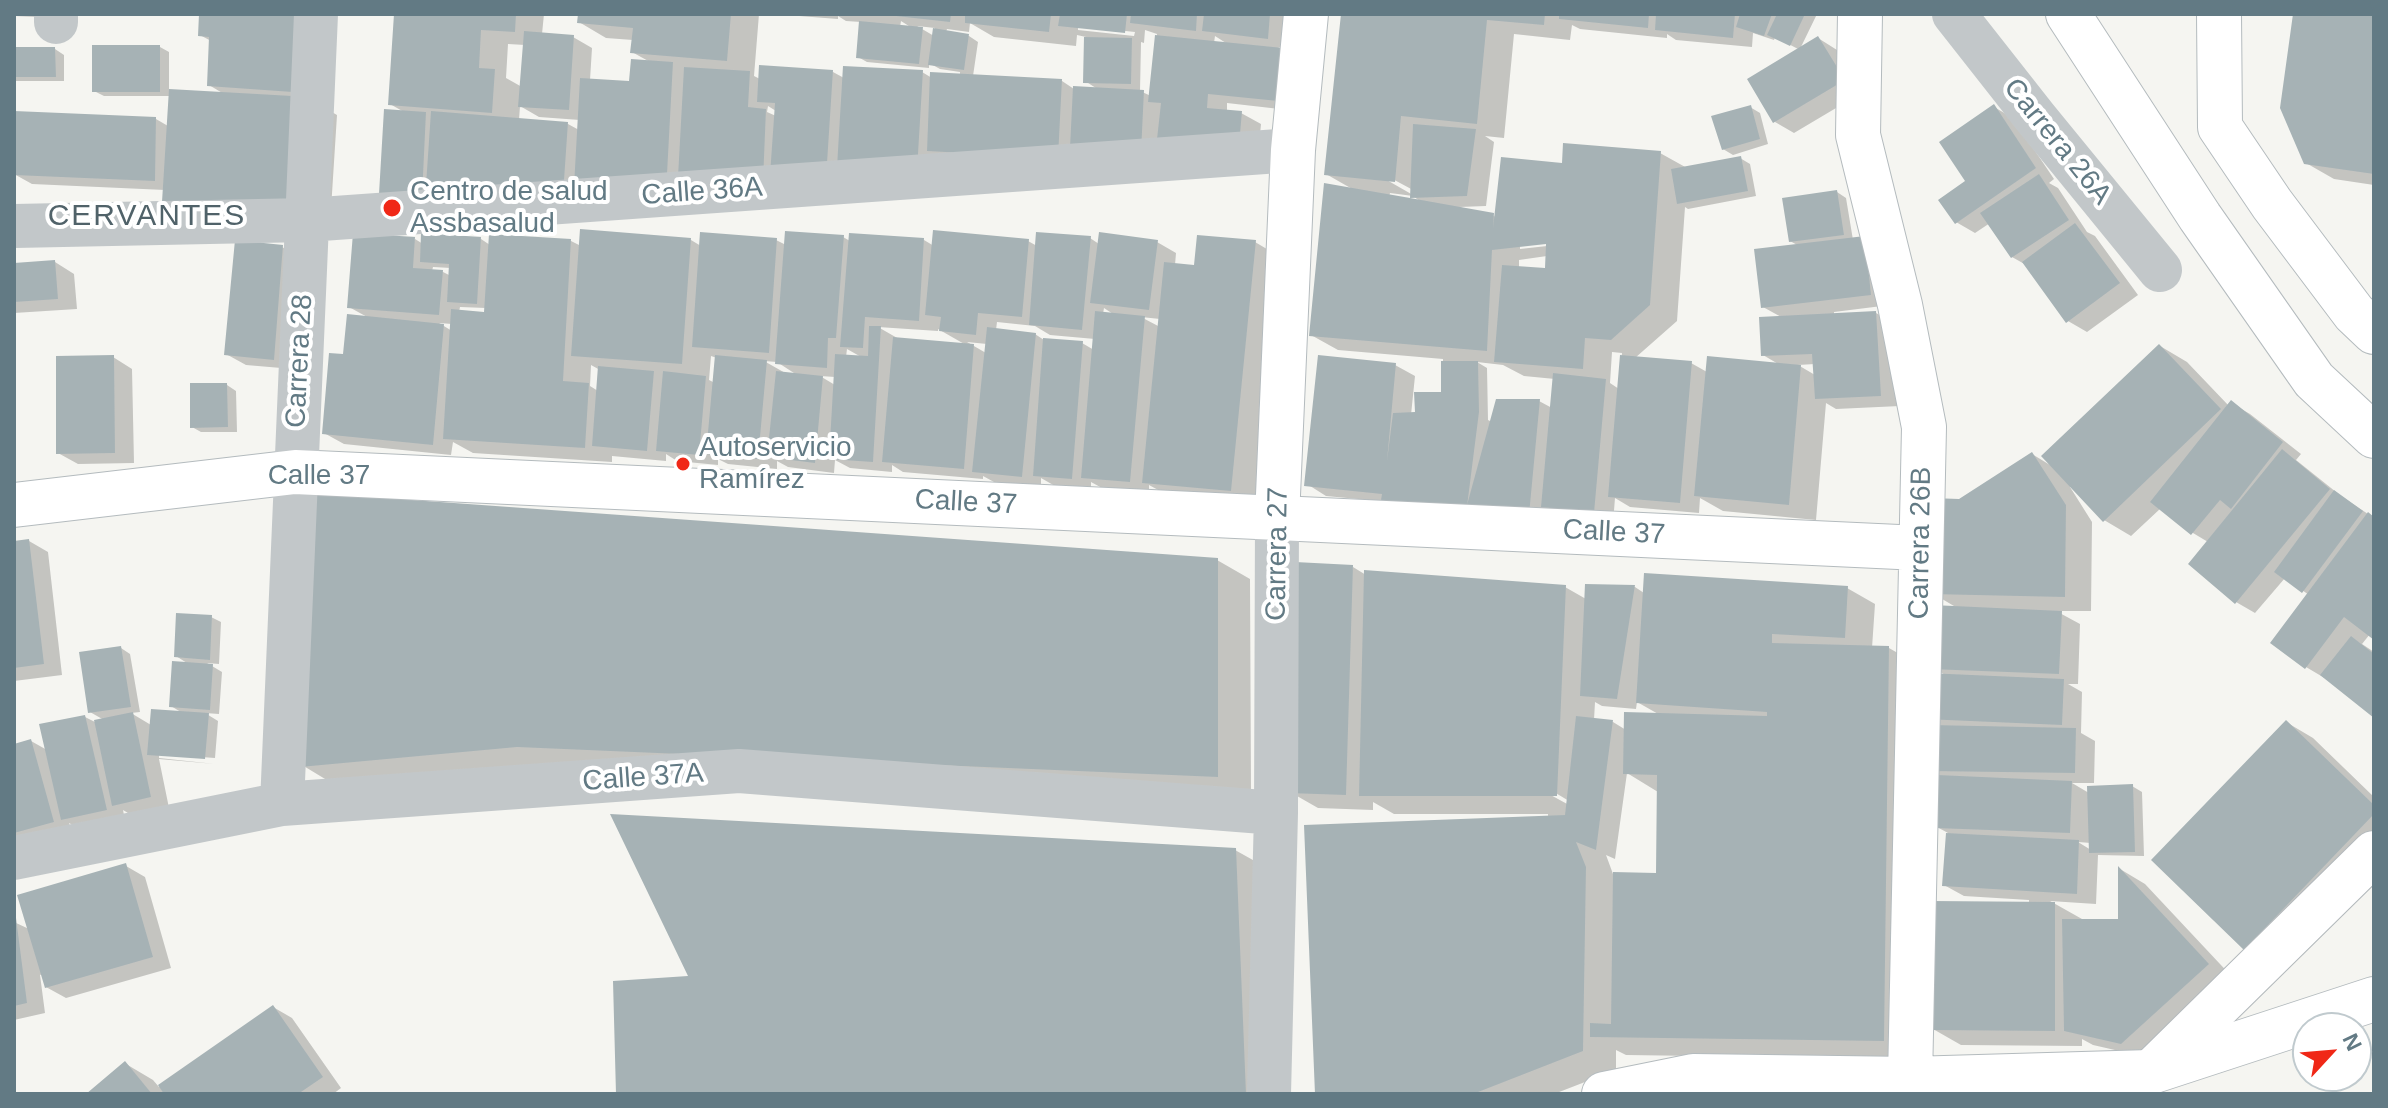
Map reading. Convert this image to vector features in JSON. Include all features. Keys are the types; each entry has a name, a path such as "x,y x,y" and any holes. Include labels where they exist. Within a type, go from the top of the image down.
{"street":[{"name":"Carrera 28","path":"282,804 316,14"},
{"name":"Carrera 27","path":"1269,1094 1276,813 1277,518 1293,150 1306,14"},
{"name":"Carrera 26B","path":"1860,14 1858,135 1900,305 1924,427 1910,1079"},
{"name":"Carrera 26A","path":"1954,14 2160,270"},
{"path":"2068,14 2200,217 2314,380 2374,436"},
{"path":"2219,14 2220,127 2281,217 2354,313 2374,332"},
{"name":"Calle 36A","path":"14,226 307,220 1293,150"},
{"name":"Calle 37","path":"14,505 295,472 1920,548"},
{"name":"Calle 37A","path":"14,858 282,804 739,771 1276,813"},
{"path":"2151,1072 2374,853"},
{"path":"1604,1094 1693,1076 1910,1079 2151,1072 2374,999"}],"building":[{"path":"199,14 312,14 307,93 207,86 209,37 198,36"},
{"path":"394,14 516,14 515,32 481,30 479,68 495,69 492,113 388,105"},
{"path":"578,14 731,14 727,61 630,53 633,28 577,23"},
{"path":"896,14 951,14 950,22"},
{"path":"965,14 1051,14 1049,32 965,23"},
{"path":"1060,14 1127,14 1125,33 1058,26"},
{"path":"1131,14 1197,14 1196,31 1130,23"},
{"path":"1204,14 1270,14 1268,39 1202,31"},
{"path":"1341,14 1545,14 1544,25 1487,20 1477,124 1401,116 1395,182 1324,175"},
{"path":"1559,14 1649,14 1648,28 1559,19"},
{"path":"1656,14 1735,14 1733,38 1655,30"},
{"path":"1740,14 1772,14 1764,36 1736,27"},
{"path":"1777,14 1805,14 1790,46 1767,35"},
{"path":"2293,14 2374,14 2374,174 2304,164 2280,108"},
{"path":"859,21 923,27 919,64 856,58"},
{"path":"933,28 969,34 964,70 928,65"},
{"path":"524,31 574,35 569,110 518,107"},
{"path":"1155,35 1283,48 1278,101 1208,94 1207,108 1242,111 1239,146 1157,139 1161,103 1148,102"},
{"path":"1818,36 1845,80 1773,123 1747,79"},
{"path":"1084,37 1132,38 1131,84 1083,83"},
{"path":"92,45 160,45 160,92 92,92"},
{"path":"14,47 55,47 56,77 14,77"},
{"path":"631,59 673,62 666,193 574,186 580,78 629,81"},
{"path":"759,65 833,70 826,179 770,175 775,103 757,102"},
{"path":"843,66 923,70 917,171 837,167"},
{"path":"684,67 750,71 748,107 766,109 763,182 678,177"},
{"path":"930,72 1062,79 1058,158 927,151"},
{"path":"1073,86 1144,90 1141,153 1070,148"},
{"path":"169,89 310,97 303,211 162,202"},
{"path":"1994,104 2036,168 1955,224 1938,200 1965,181 1939,142"},
{"path":"1751,105 1760,139 1722,150 1711,116"},
{"path":"384,109 426,112 422,197 379,194"},
{"path":"14,111 156,117 155,181 14,175"},
{"path":"431,111 568,122 563,195 426,185"},
{"path":"1413,124 1476,129 1467,196 1410,198"},
{"path":"1563,143 1661,151 1650,305 1611,340 1585,338 1583,369 1494,362 1502,265 1545,268 1546,244 1492,250 1487,351 1309,336 1324,183 1494,213 1493,228 1501,157 1562,163"},
{"path":"1741,156 1748,191 1677,204 1671,169"},
{"path":"2039,174 2069,220 2011,258 1980,213"},
{"path":"1837,190 1844,235 1789,242 1782,198"},
{"path":"2075,223 2120,283 2066,323 2022,262"},
{"path":"580,229 691,238 682,364 571,356"},
{"path":"933,230 1029,239 1022,317 978,313 976,335 939,331 941,317 925,315"},
{"path":"785,231 844,235 836,338 828,338 827,368 775,364"},
{"path":"700,232 777,238 769,353 692,347"},
{"path":"1036,232 1091,236 1082,330 1029,325"},
{"path":"1099,232 1158,240 1149,310 1090,303"},
{"path":"353,233 415,237 413,268 443,270 439,315 347,308"},
{"path":"421,233 481,237 477,304 447,302 449,264 420,262"},
{"path":"849,233 924,238 919,321 865,317 863,348 840,347"},
{"path":"489,234 571,239 563,381 589,383 585,448 443,439 451,309 484,312"},
{"path":"1197,235 1256,240 1231,491 1142,483 1164,262 1194,265"},
{"path":"1865,236 1871,295 1761,308 1754,249"},
{"path":"235,240 283,245 274,360 224,355"},
{"path":"55,260 58,299 14,302 14,263"},
{"path":"1095,311 1145,316 1130,482 1081,478"},
{"path":"1876,311 1881,396 1815,399 1812,354 1761,356 1759,317"},
{"path":"347,314 444,324 433,445 322,434 329,353 343,354"},
{"path":"869,326 881,326 873,462 829,459 835,354 868,356"},
{"path":"987,327 1036,333 1022,477 972,472"},
{"path":"893,337 974,344 964,469 882,462"},
{"path":"1043,338 1083,341 1072,479 1033,476"},
{"path":"2159,344 2221,409 2103,522 2041,456"},
{"path":"114,355 115,453 56,454 56,356"},
{"path":"715,355 767,360 758,459 706,454"},
{"path":"1318,355 1396,363 1387,461 1393,413 1415,412 1414,392 1441,392 1441,361 1478,361 1479,412 1465,522 1378,518 1382,494 1304,486"},
{"path":"1620,355 1692,361 1680,503 1608,497"},
{"path":"1707,356 1801,365 1789,505 1694,496"},
{"path":"598,366 654,371 647,451 592,446"},
{"path":"663,371 706,376 699,455 656,451"},
{"path":"776,371 823,376 815,463 767,457"},
{"path":"1553,373 1606,379 1594,513 1541,507"},
{"path":"190,383 227,383 228,427 190,428"},
{"path":"1496,399 1540,399 1529,515 1467,505"},
{"path":"2231,400 2283,442 2231,509 2220,500 2191,535 2150,502"},
{"path":"2282,449 2330,489 2235,604 2188,564"},
{"path":"2032,452 2066,505 2065,597 1930,594 1931,498 1959,499"},
{"path":"2334,490 2363,511 2302,593 2274,572"},
{"path":"301,492 1218,558 1218,777 517,747 300,767"},
{"path":"2368,512 2374,517 2374,640 2344,617 2305,669 2270,643"},
{"path":"29,539 44,664 14,668 14,541"},
{"path":"1295,562 1353,565 1346,795 1288,793"},
{"path":"1364,570 1566,585 1557,796 1359,796"},
{"path":"1644,573 1848,586 1845,638 1772,634 1772,643 1889,646 1884,1041 1590,1037 1590,1023 1611,1024 1613,872 1656,873 1657,775 1623,774 1624,712 1767,716 1767,712 1636,703"},
{"path":"1585,584 1635,585 1617,699 1580,696"},
{"path":"1932,605 2062,611 2059,674 1929,669"},
{"path":"176,613 212,615 210,660 174,657"},
{"path":"2351,636 2374,654 2374,718 2320,675"},
{"path":"121,646 131,707 88,713 79,652"},
{"path":"172,661 213,664 210,710 169,707"},
{"path":"1926,673 2064,679 2062,725 1924,719"},
{"path":"151,709 209,713 205,759 147,755"},
{"path":"133,712 151,797 112,806 94,720"},
{"path":"85,715 107,810 61,820 39,724"},
{"path":"1576,716 1613,720 1596,850 1576,842 1586,867 1583,1051 1473,1094 1315,1094 1304,825 1565,815"},
{"path":"2286,720 2374,805 2374,814 2244,950 2151,860"},
{"path":"1930,725 2076,728 2075,773 1929,771"},
{"path":"31,739 54,822 14,833 14,744"},
{"path":"1937,775 2072,781 2070,833 1935,828"},
{"path":"2133,784 2135,852 2089,853 2087,786"},
{"path":"610,814 1236,848 1246,1094 616,1094 613,981 688,976"},
{"path":"1946,833 2079,840 2077,894 1942,886"},
{"path":"126,863 153,957 45,988 17,895"},
{"path":"2118,866 2209,964 2121,1044 2064,1031 2062,919 2118,919"},
{"path":"1931,901 2055,902 2055,1031 1931,1030"},
{"path":"14,918 27,1003 14,1006"},
{"path":"273,1005 323,1077 298,1094 164,1094 158,1085"},
{"path":"125,1061 152,1094 86,1094"}],"place":[{"name":"Centro de salud Assbasalud","path":"392,208"},
{"name":"Autoservicio Ramírez","path":"683,464"}],"district":[{"name":"CERVANTES","path":"147,217"}]}
